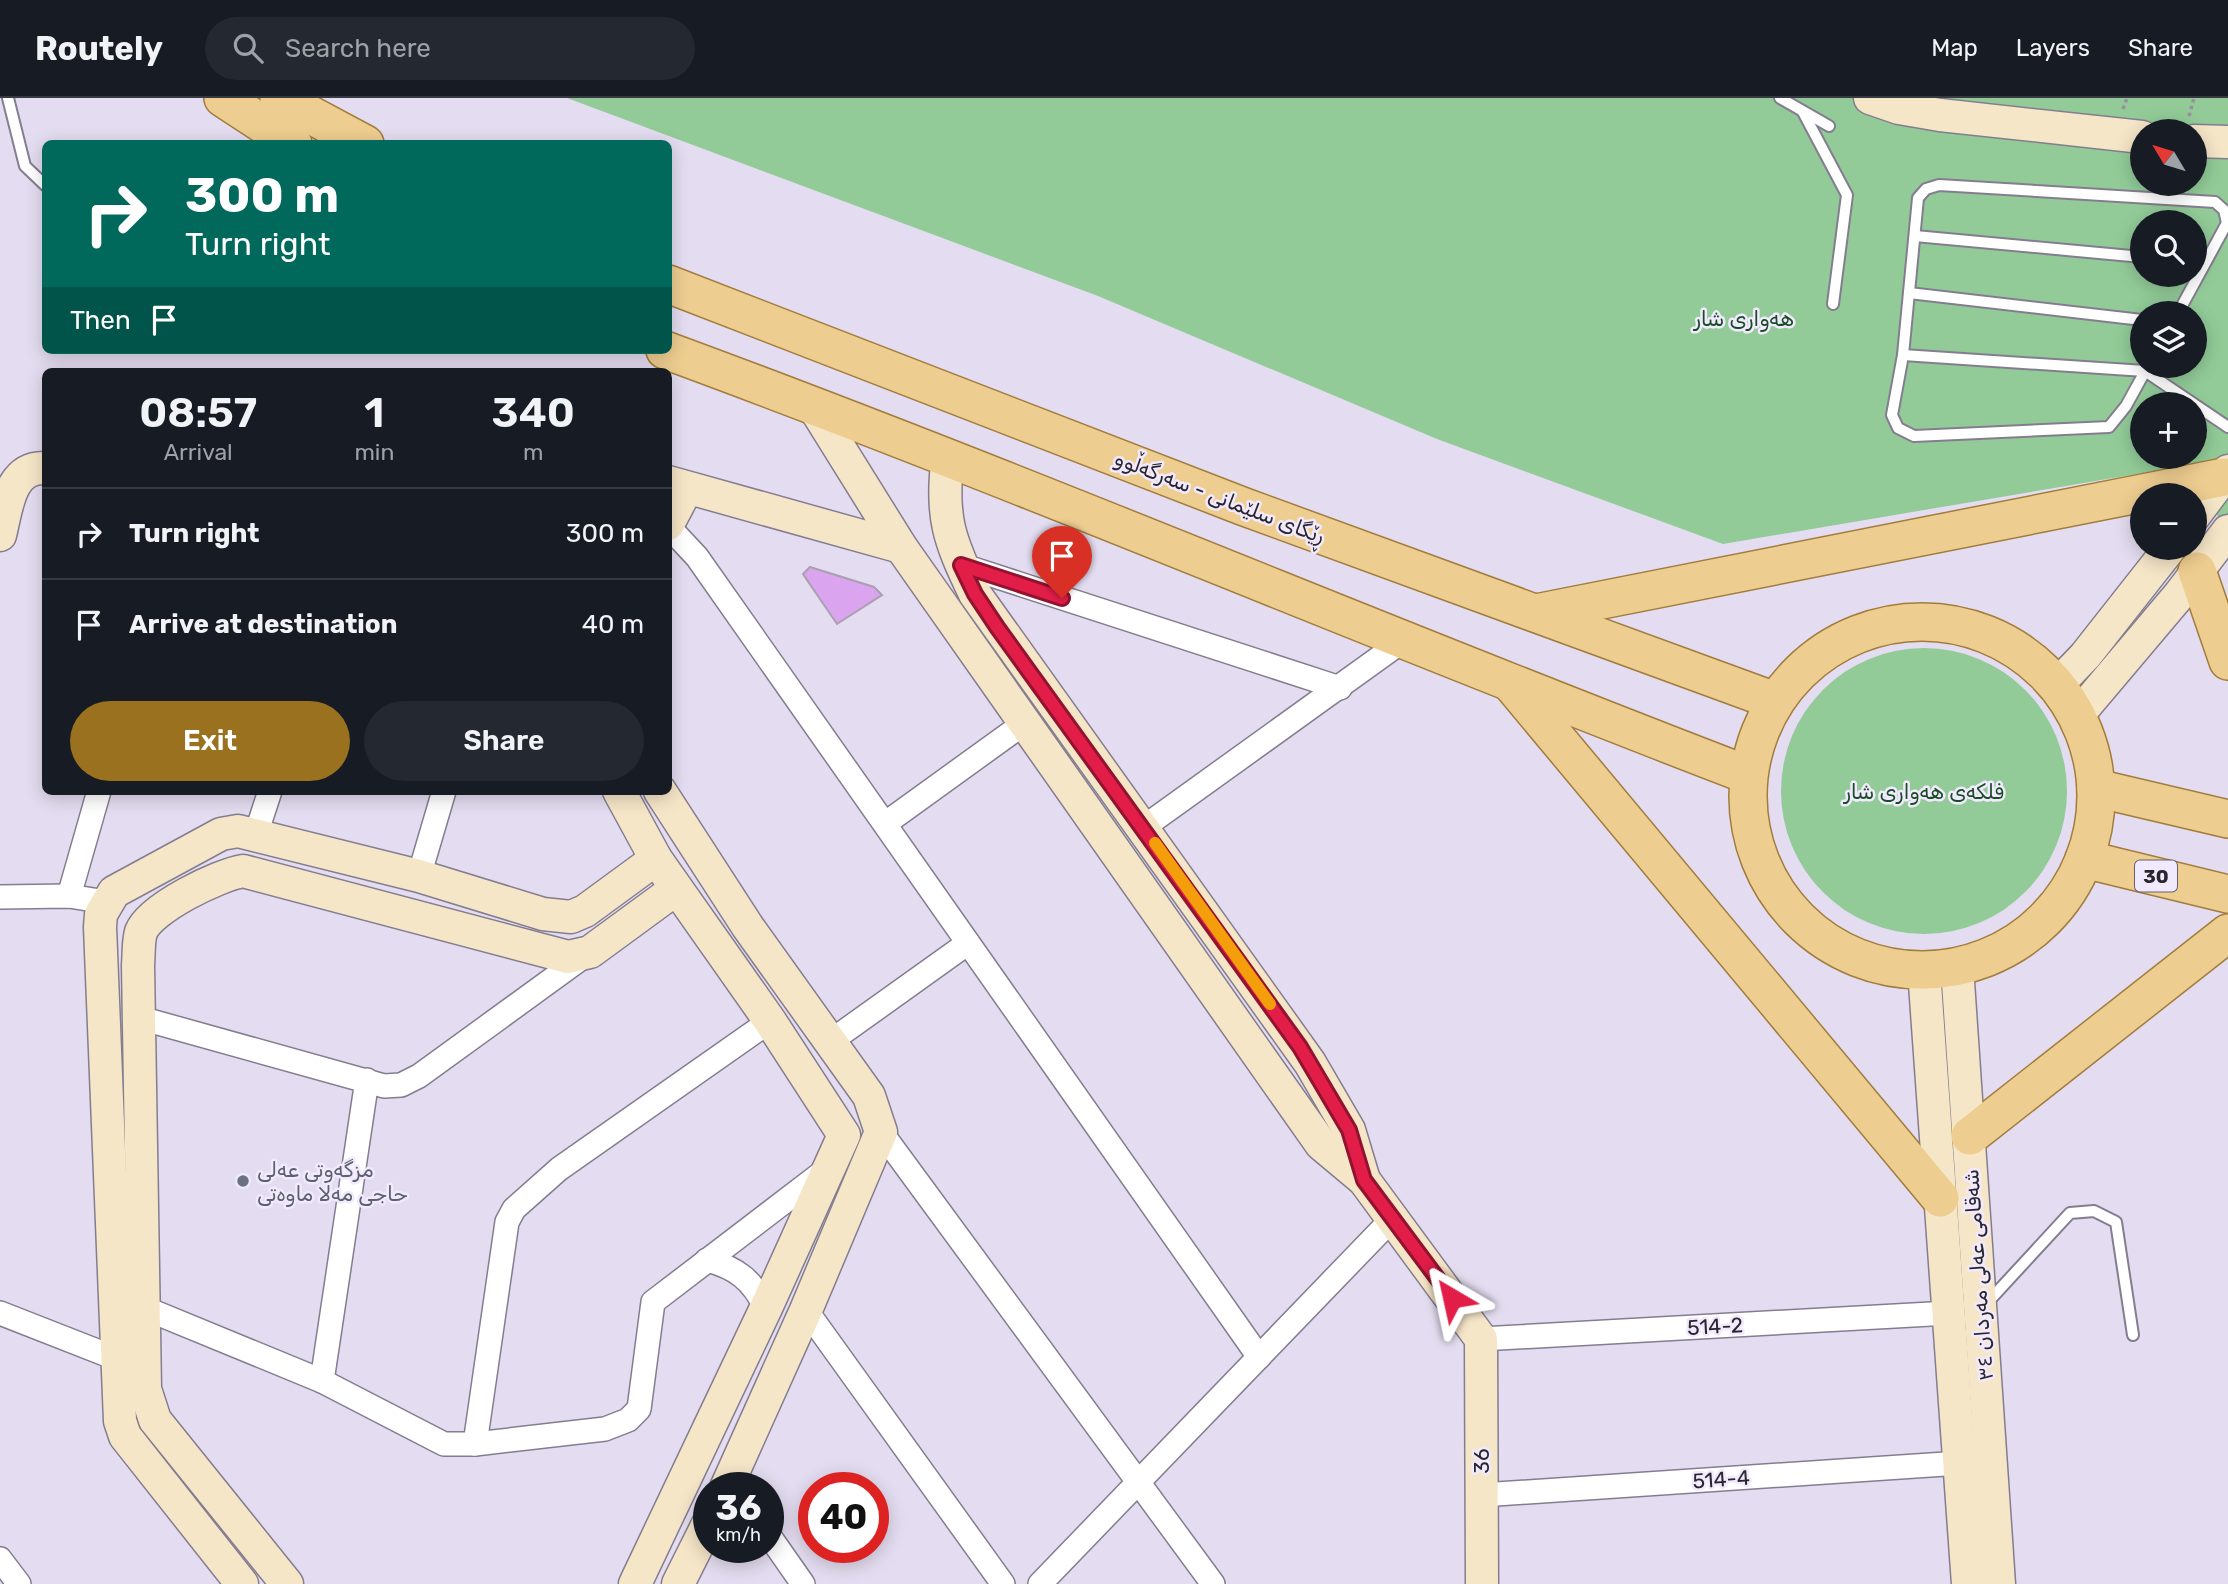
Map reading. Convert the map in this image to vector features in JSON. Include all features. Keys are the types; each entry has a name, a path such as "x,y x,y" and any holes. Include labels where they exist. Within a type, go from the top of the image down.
{"main road":[{"path":"223,98 283,140"},
{"path":"279,98 358,140"},
{"name":"ڕێگای سلێمانی - سەرگەڵوو","path":"672,286 1242,506 1775,701"},
{"path":"672,352 948,456 1513,685 1748,775"},
{"path":"1536,612 2226,474"},
{"path":"2197,571 2214,607 2228,661"},
{"path":"1913,621 1940,622 1993,636 2028,657 2057,685 2077,716 2093,763 2096,788 2091,836 2084,859 2072,885 2034,929 2011,946 1940,969 1865,961 1822,939 1791,913 1774,889 1751,834 1747,805 1748,775 1758,736 1775,701 1812,660 1859,633 1913,621"},
{"path":"1513,685 1940,1198"},
{"path":"2096,788 2228,819"},
{"name":"30","path":"2084,859 2228,894"},
{"path":"1970,1136 2228,933"}],"street":[{"path":"1870,98 1899,108 1940,115 2130,136"},
{"path":"2207,141 2228,142"},
{"path":"812,404 901,547 1321,1144 1364,1180 1481,1339"},
{"path":"948,456 944,490 945,520 975,594 1310,1063 1349,1130 1364,1180"},
{"path":"0,535 14,484 27,471 42,469"},
{"path":"2207,499 2226,474"},
{"path":"672,509 678,485 901,547"},
{"path":"672,529 697,556 1259,1357"},
{"path":"2077,716 2228,531"},
{"path":"2057,685 2085,656 2161,560"},
{"path":"2184,560 2197,571"},
{"path":"961,565 1340,688"},
{"path":"1144,827 1404,640"},
{"path":"886,823 1023,724"},
{"path":"69,896 98,795"},
{"path":"256,835 269,795"},
{"path":"419,876 443,795"},
{"path":"620,795 645,867 666,897 770,1021 844,1135 766,1308 635,1584"},
{"path":"662,795 673,816 748,927 869,1096 881,1132 1213,1584"},
{"path":"287,1584 152,1414 145,1390 128,1304 100,926 106,902 124,885 221,834 238,831 419,876 543,914 570,917 585,911 645,867"},
{"path":"242,1584 125,1436 117,1406 115,1358 128,1304 140,1018 139,944 142,931 150,918 234,873 261,874 551,954 568,957 590,952"},
{"path":"0,897 69,896 106,902"},
{"path":"140,1018 384,1086 401,1086 419,1076 666,897"},
{"path":"831,1041 968,943"},
{"name":"شەقامی عەلی مەردان ٣٤","path":"1940,969 1940,1198 1965,1312 1999,1584"},
{"name":"شەقامی عەلی مەردان ٣٤","path":"1940,969 1970,1136 1959,1463 1968,1584"},
{"path":"475,1444 507,1222 514,1209 559,1169 770,1021"},
{"path":"322,1381 367,1080"},
{"path":"128,1304 322,1381 444,1444 475,1444 605,1429 628,1420 639,1409 653,1302 829,1168 881,1132"},
{"path":"737,1472 881,1132"},
{"path":"1040,1584 1393,1218"},
{"path":"707,1260 738,1270 759,1294 766,1308"},
{"path":"806,1310 1003,1584"},
{"name":"514-2","path":"1481,1339 1965,1312"},
{"path":"0,1313 115,1358"},
{"name":"36","path":"1481,1339 1482,1584"},
{"path":"125,1436 152,1414"},
{"name":"514-4","path":"1482,1495 1959,1463"},
{"path":"678,1584 693,1554"},
{"path":"784,1557 803,1584"},
{"path":"0,1559 19,1584"}],"lane":[{"path":"8,98 25,166 42,182"},
{"path":"1780,98 1829,126"},
{"path":"1803,112 1847,195 1833,304"},
{"path":"2141,378 2126,406 2109,427 1914,436 1898,428 1892,415 1903,355 1918,198 1926,189 1939,185 2216,202 2224,210 2227,223 2207,253"},
{"path":"1915,236 2130,256"},
{"path":"1909,293 2130,319"},
{"path":"1903,355 2130,367"},
{"path":"2161,378 2228,426"},
{"path":"1965,1312 2070,1213 2094,1211 2116,1222 2133,1335"}],"green space":[{"name":"هەواری شار","path":"567,98 2228,98 2228,552 2204,469 2207,469 2207,392 2130,392 2130,469 2167,469 1723,544 1437,439 1098,296"},
{"name":"فلکەی هەواری شار","path":"1910,648 1938,648 1966,654 1992,665 2015,680 2035,700 2050,723 2061,749 2067,791 2065,819 2050,859 2035,882 2015,902 1992,917 1966,928 1938,934 1910,934 1882,928 1856,917 1833,902 1813,882 1798,859 1787,833 1781,805 1781,777 1787,749 1798,723 1813,700 1833,680 1856,665 1882,654"}],"building":[{"path":"810,567 874,587 882,595 837,624 803,574"}],"slow traffic":[{"path":"1155,843 1270,1004"}],"place":[{"name":"مزگەوتی عەلی حاجی مەلا ماوەتی","path":"243,1181"}],"route":[{"path":"1062,598 961,565 975,594 997,627 1278,1015 1349,1130 1364,1180 1452,1298"}]}
